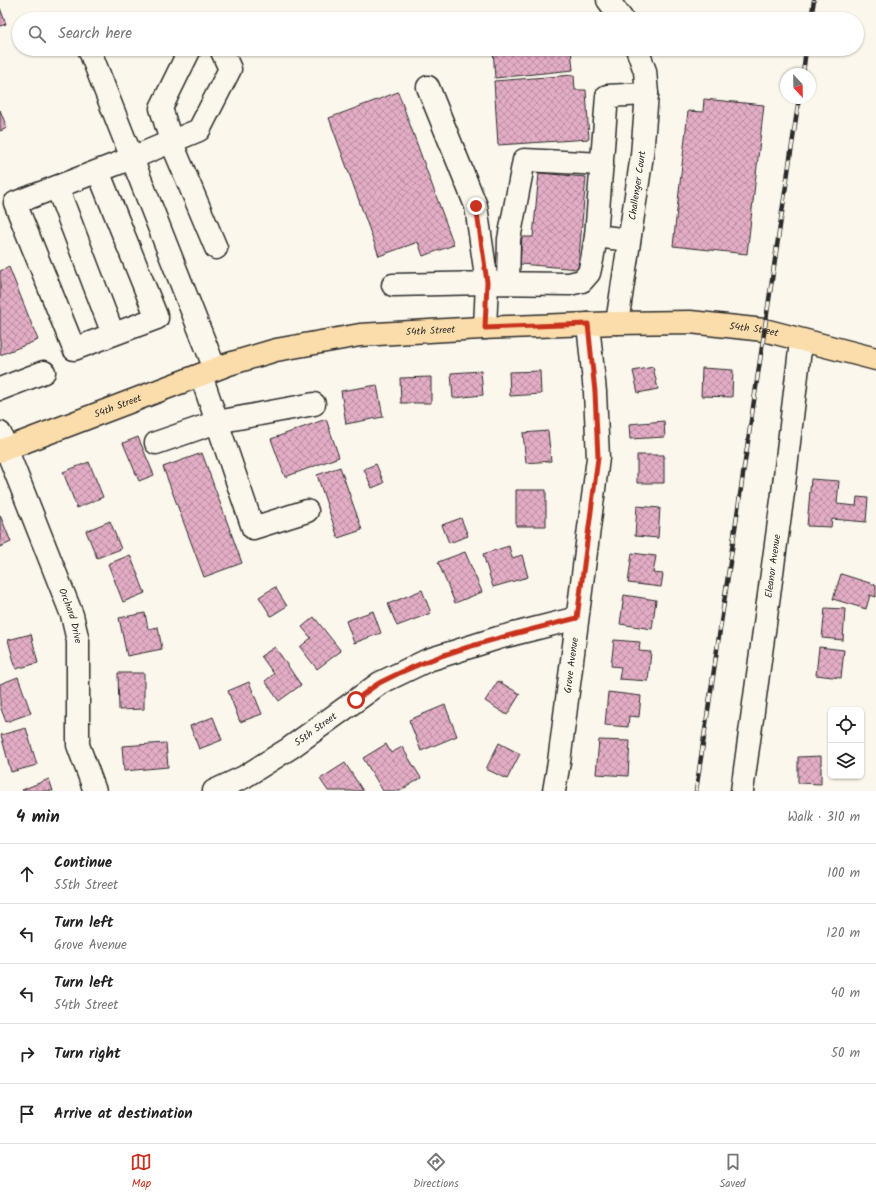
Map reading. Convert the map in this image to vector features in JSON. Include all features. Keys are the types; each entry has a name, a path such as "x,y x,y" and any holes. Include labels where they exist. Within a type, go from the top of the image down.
{"main road":[{"name":"54th Street","path":"2,444 208,372 276,350 360,335 485,328 690,322 764,330 801,341 876,359"}],"street":[{"path":"608,0 617,12"},
{"path":"92,56 132,158 208,372 217,422 253,528 307,510"},
{"path":"187,56 161,108 171,142 216,248"},
{"path":"98,171 157,318 74,349 15,203 57,187 98,171 132,158 199,130 230,69 224,56"},
{"name":"Challenger Court","path":"617,323 642,155 647,94 645,71 640,56"},
{"path":"428,87 476,206 497,283"},
{"path":"393,284 569,284 582,281 589,273 596,236 607,96 647,94"},
{"path":"485,328 509,239 524,160 602,164"},
{"path":"57,187 113,334"},
{"path":"596,236 629,240"},
{"name":"Grove Avenue","path":"554,791 598,458 595,392 588,324"},
{"name":"Eleanor Avenue","path":"742,791 782,500 801,341"},
{"path":"0,389 44,372"},
{"path":"156,443 217,422 314,404"},
{"name":"Orchard Drive","path":"2,444 72,615 78,641 78,745 95,791"},
{"name":"55th Street","path":"214,791 244,777 290,748 380,683 428,660 498,638 577,618"}],"building":[{"path":"0,8 6,24 0,26"},
{"path":"493,56 572,56 573,70 495,78"},
{"path":"574,75 575,90 586,90 589,139 498,145 494,81"},
{"path":"398,92 454,245 423,256 418,242 379,256 329,118"},
{"path":"704,99 764,105 747,254 673,246 688,111 703,112"},
{"path":"0,110 7,128 0,131"},
{"path":"539,173 586,177 578,269 520,264 522,237 533,237"},
{"path":"9,267 38,340 0,355 0,271"},
{"path":"653,367 658,389 638,393 633,371"},
{"path":"702,368 733,370 732,397 701,396"},
{"path":"481,371 483,395 453,398 451,373"},
{"path":"540,371 541,394 510,396 509,372"},
{"path":"431,377 431,403 401,403 400,378"},
{"path":"377,385 383,417 346,424 341,391"},
{"path":"326,419 339,457 285,477 271,439"},
{"path":"664,421 665,437 630,439 629,424"},
{"path":"548,431 551,461 526,463 523,433"},
{"path":"138,437 154,475 139,481 123,443"},
{"path":"202,453 242,563 204,577 163,467"},
{"path":"637,455 664,455 664,483 637,483"},
{"path":"89,462 103,497 77,508 63,472"},
{"path":"376,464 384,483 372,488 364,469"},
{"path":"340,467 362,530 338,538 317,475"},
{"path":"811,479 839,481 837,504 856,506 857,497 868,498 866,522 832,519 831,527 807,526"},
{"path":"516,490 546,490 546,526 516,526"},
{"path":"637,506 660,508 658,538 635,536"},
{"path":"0,515 11,542 0,547"},
{"path":"461,518 468,536 449,543 442,525"},
{"path":"110,521 121,549 97,558 86,531"},
{"path":"509,546 512,558 522,555 528,577 493,587 483,554"},
{"path":"465,552 482,592 455,603 438,562"},
{"path":"632,553 656,556 653,573 663,574 661,587 628,583"},
{"path":"130,555 145,593 123,602 108,564"},
{"path":"841,574 876,585 876,597 870,595 866,609 833,599"},
{"path":"275,587 287,606 271,616 259,597"},
{"path":"422,590 431,613 397,626 388,604"},
{"path":"624,595 656,600 652,629 620,624"},
{"path":"825,608 845,609 843,640 822,638"},
{"path":"373,611 381,633 354,643 346,621"},
{"path":"145,613 148,629 158,627 162,649 127,656 119,618"},
{"path":"314,617 341,651 317,669 300,647 311,638 302,627"},
{"path":"31,634 38,663 16,669 8,640"},
{"path":"614,640 640,642 639,651 651,652 648,681 619,679 621,667 611,666"},
{"path":"275,647 301,685 279,701 265,681 274,674 261,656"},
{"path":"819,647 844,650 841,678 816,675"},
{"path":"118,673 144,673 144,709 119,710"},
{"path":"18,677 31,713 6,722 0,706 0,684"},
{"path":"498,681 520,694 507,715 485,701"},
{"path":"249,682 262,714 240,722 228,691"},
{"path":"608,692 641,696 639,717 629,716 628,727 605,725"},
{"path":"445,705 457,736 421,751 409,720"},
{"path":"213,717 222,740 199,749 190,726"},
{"path":"26,728 37,765 11,772 1,735"},
{"path":"599,740 630,741 628,776 596,774"},
{"path":"166,743 168,767 124,771 122,746"},
{"path":"499,743 520,754 507,779 486,769"},
{"path":"386,744 391,753 402,747 421,778 400,791 383,791 363,758"},
{"path":"821,756 821,784 798,783 798,757"},
{"path":"345,763 363,791 328,791 320,779"},
{"path":"49,779 53,791 22,790"}],"railway":[{"path":"812,12 814,0"},
{"path":"804,68 805,56"},
{"path":"696,791 798,104"}],"route":[{"path":"356,700 380,683 428,660 498,638 577,618 598,458 595,392 588,324 485,328 487,282 476,206"}]}
